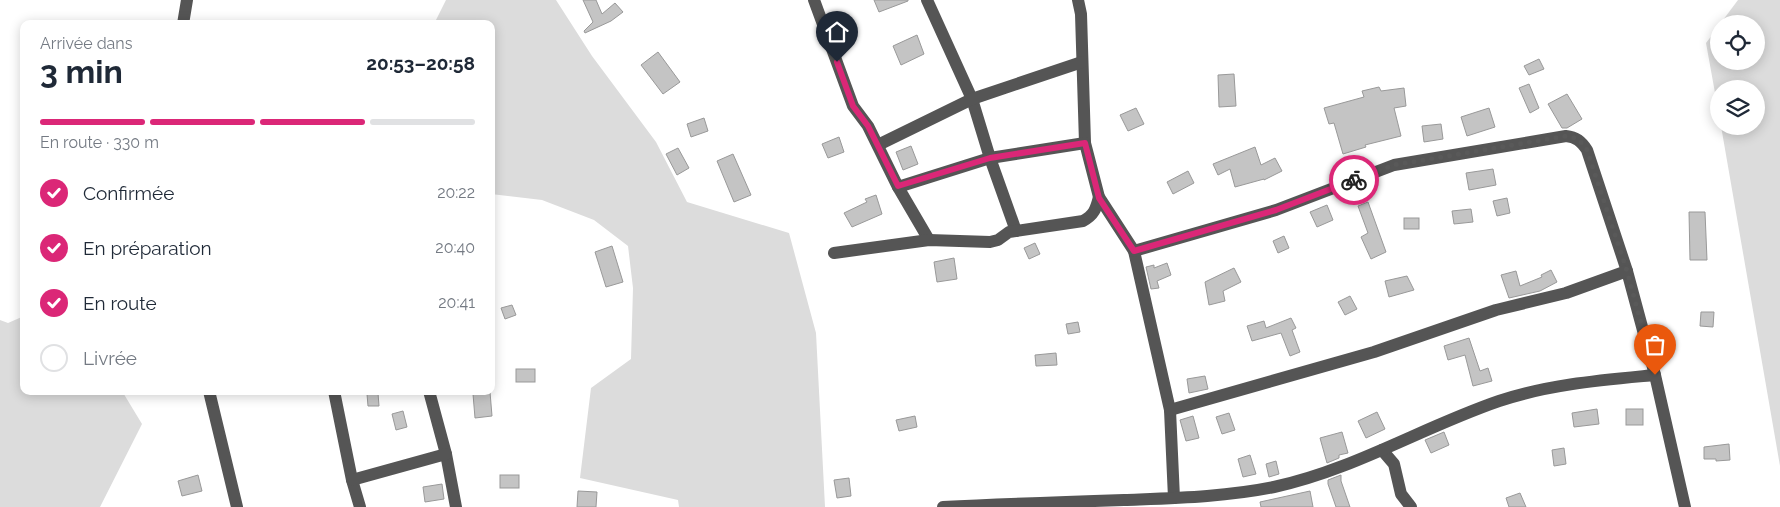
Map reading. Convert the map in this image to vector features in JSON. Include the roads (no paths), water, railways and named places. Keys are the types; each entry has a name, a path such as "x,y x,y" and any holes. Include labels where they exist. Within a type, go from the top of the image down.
{"street":[{"path":"183,20 187,0"},
{"path":"814,0 853,106 868,126 898,186 929,240"},
{"path":"927,0 972,99 990,158 1016,231"},
{"path":"1078,0 1081,14 1085,143 1099,198 1134,251 1170,410 1174,498"},
{"path":"878,145 972,99 1082,62"},
{"path":"1134,251 1276,210 1394,165 1566,136 1574,137 1587,150 1627,271 1655,375 1685,507"},
{"path":"898,186 990,158 1085,143"},
{"path":"834,254 929,240 990,242 998,240 1009,232 1083,221 1095,211 1099,198"},
{"path":"1170,410 1374,352 1496,310 1566,293 1627,271"},
{"path":"943,507 1174,498 1237,493 1274,487 1355,462 1509,398 1573,383 1655,375"},
{"path":"209,395 238,507"},
{"path":"335,395 352,480 360,507"},
{"path":"431,395 446,454 456,507"},
{"path":"1382,450 1394,464 1401,494 1411,507"},
{"path":"352,480 446,454"}]}
